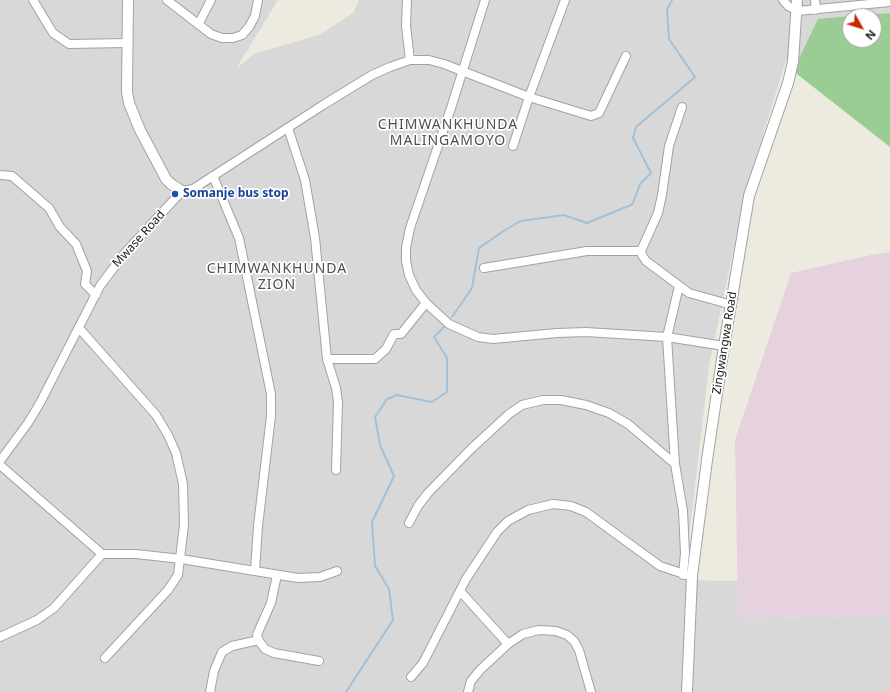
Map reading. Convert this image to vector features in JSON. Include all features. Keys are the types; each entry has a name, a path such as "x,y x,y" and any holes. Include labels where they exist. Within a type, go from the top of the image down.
{"street":[{"path":"33,0 53,33 69,44 126,43"},
{"path":"128,0 126,43 127,92 133,114 166,179 182,191"},
{"path":"167,0 199,23 211,34 222,38 233,38 242,35 250,27 255,16 258,0"},
{"path":"199,23 211,0"},
{"path":"407,0 406,26 410,60"},
{"path":"485,0 463,71 410,228 406,248 409,275 416,290 426,303 448,324 478,337 493,339 586,332 666,337 724,346"},
{"path":"513,146 529,97 565,0"},
{"path":"783,0 788,6 798,11 890,2"},
{"name":"Zingwangwa Road","path":"687,692 687,575 749,196 791,73 798,11 797,0"},
{"path":"815,0 816,10"},
{"name":"Mwase Road","path":"0,461 28,423 96,295 112,269 182,191 193,189 372,75 410,60 429,60 463,71 529,97 595,116 606,99 626,56"},
{"path":"641,251 658,213 669,146 682,107"},
{"path":"288,128 305,180 311,209 327,360 336,388 338,402 336,470"},
{"path":"0,175 12,176 49,208 60,227 76,244 87,271 86,284 96,295"},
{"path":"213,176 239,238 271,394 271,416 260,498 255,571"},
{"path":"484,268 587,251 641,251"},
{"path":"641,251 646,261 679,286 698,297 732,305"},
{"path":"411,677 423,663 460,591 497,532 508,521 528,510 553,504 570,506 586,512 660,566 687,575 683,511 675,464 666,337 679,286"},
{"path":"327,360 375,359 386,349 394,334 401,334 426,303"},
{"path":"79,328 144,398 156,415 168,435 180,465 185,503 181,559 175,582 105,658"},
{"path":"409,523 418,506 428,493 481,439 509,414 522,405 543,400 561,400 586,405 609,413 634,428 675,464"},
{"path":"0,465 102,554 136,554 181,559 277,575 312,578 337,571"},
{"path":"0,637 21,628 50,611 102,554"},
{"path":"277,575 271,603 258,630 257,636 265,649 274,653 319,661"},
{"path":"460,591 508,644"},
{"path":"468,692 471,681 480,670 508,644 532,631 556,631 567,635 574,641 579,650 591,692"},
{"path":"210,692 214,671 222,652 232,646 259,640"}],"shaded area":[{"path":"0,0 278,0 236,69 254,54 321,34 353,13 359,0 890,0 890,47 882,48 786,60 764,131 741,214 709,366 684,580 738,581 739,619 890,615 890,692 0,692"},
{"path":"890,252 890,615 738,619 735,440 791,273"}],"green space":[{"path":"890,13 890,147 793,71 818,19 842,17 842,48 882,48 882,14"}],"waterway":[{"path":"452,317 472,288 479,248 505,230 521,221 564,215 587,223 633,203 640,184 651,173 633,138 636,127 695,77 669,39 667,10 672,0"},
{"path":"346,692 393,620 389,589 375,566 372,522 394,476 380,445 375,417 387,399 397,395 432,402 447,392 447,358 434,337 445,326"}],"place":[{"name":"Somanje bus stop","path":"175,194"}],"district":[{"name":"CHIMWANKHUNDA MALINGAMOYO","path":"448,134"},
{"name":"CHIMWANKHUNDA ZION","path":"277,278"}]}
